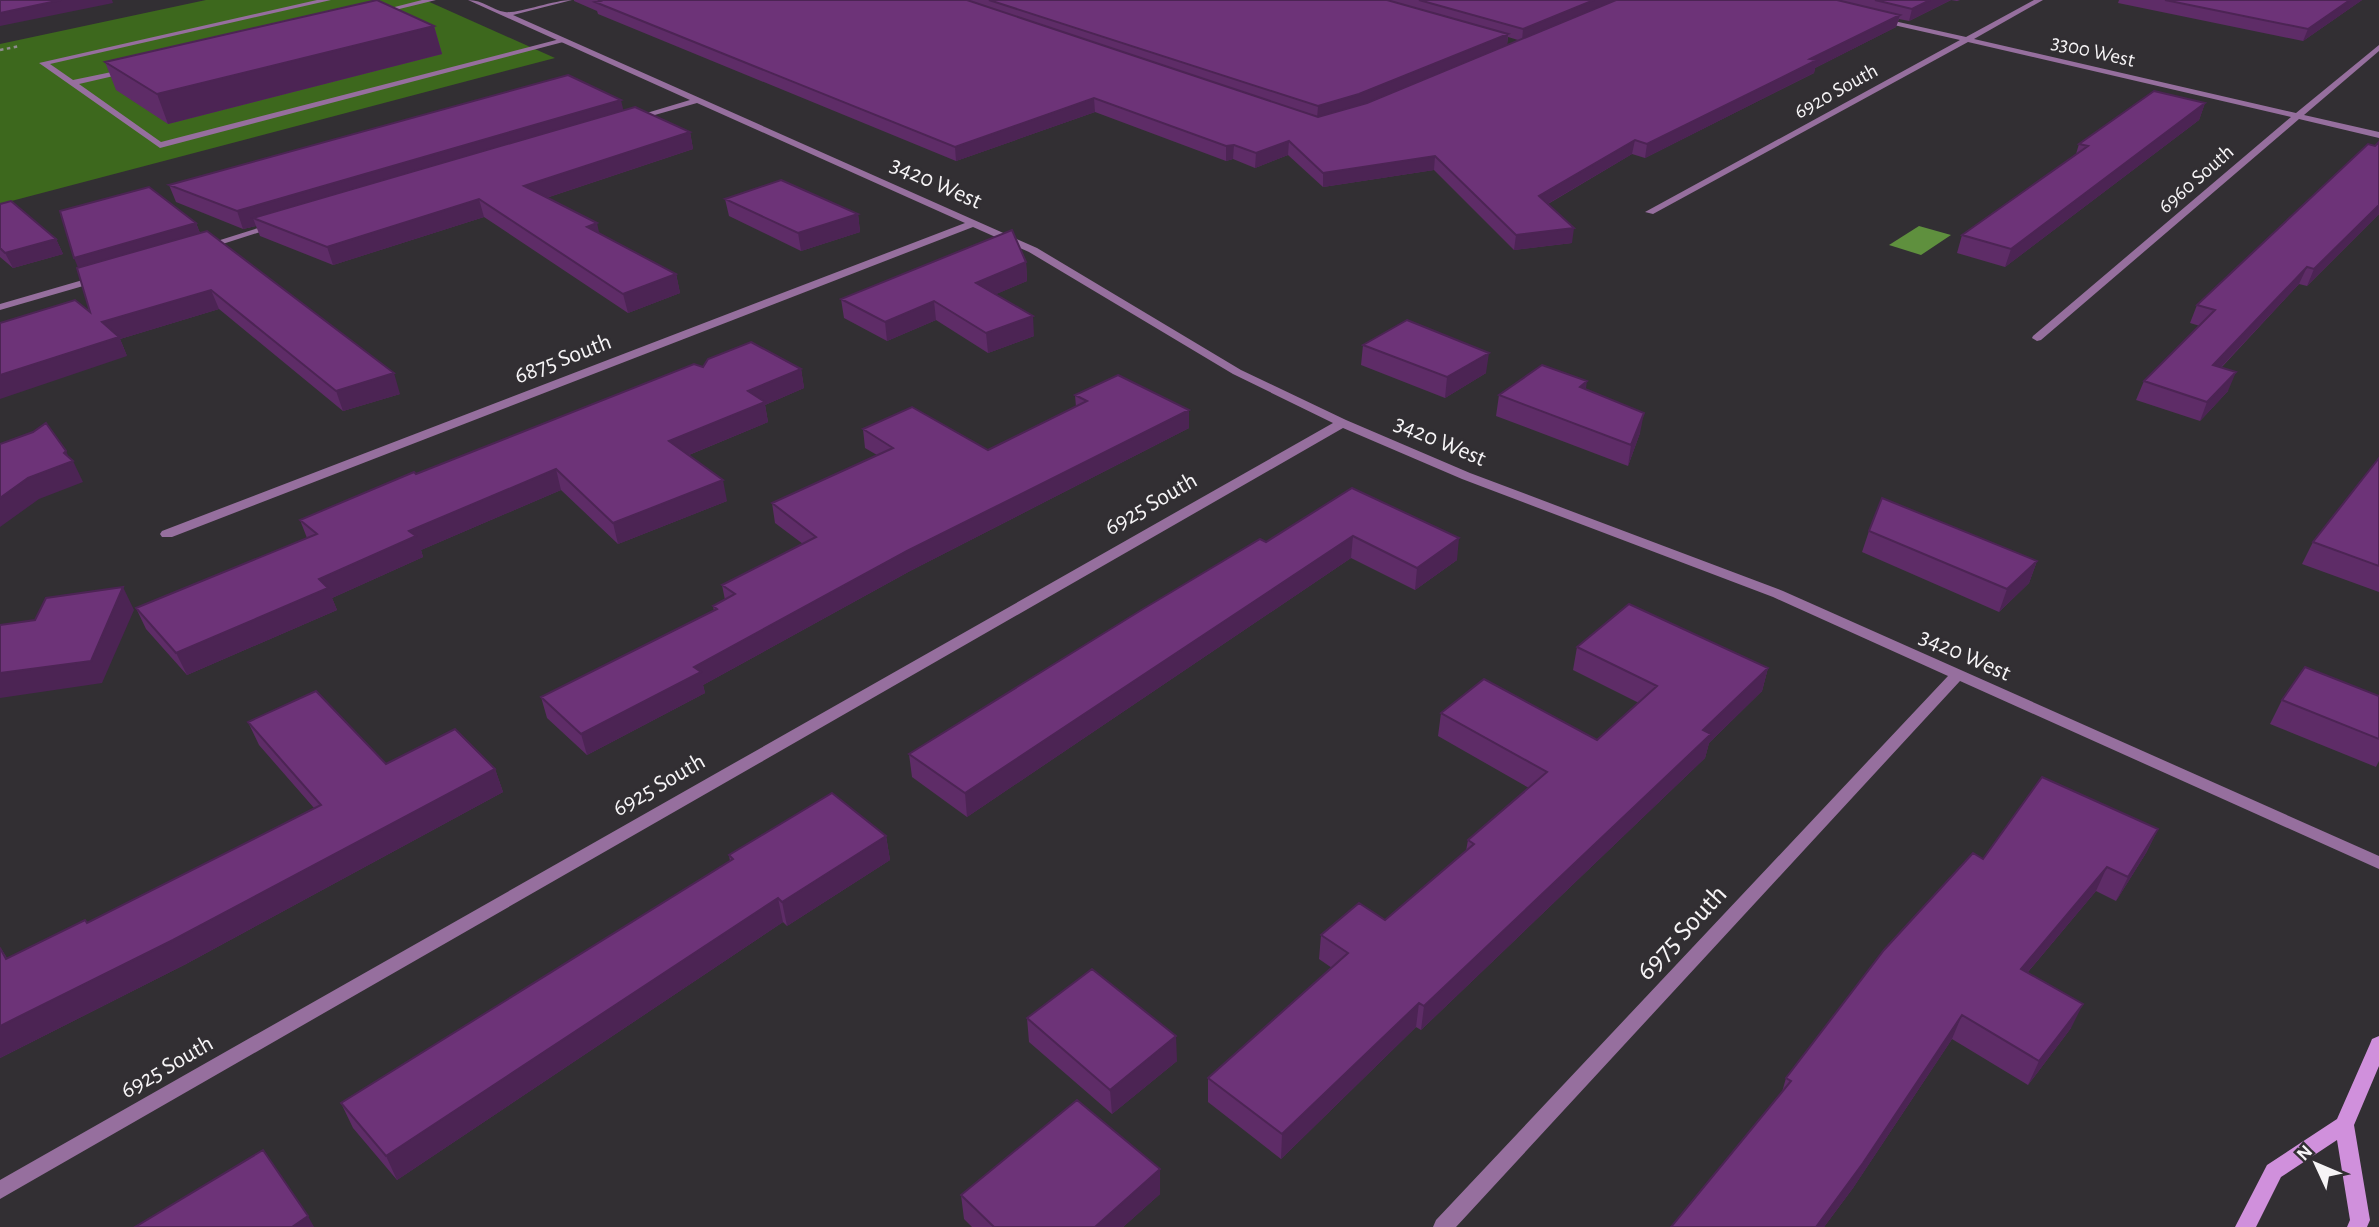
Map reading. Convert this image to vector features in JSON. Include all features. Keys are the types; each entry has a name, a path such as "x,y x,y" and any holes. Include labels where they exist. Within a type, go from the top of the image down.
{"main road":[{"path":"2357,1227 2360,1220 2344,1125 2379,1044"},
{"path":"2245,1227 2274,1171 2344,1125"}],"street":[{"path":"327,0 43,63 160,145 563,41"},
{"path":"372,14 432,0"},
{"name":"3420 West","path":"472,0 1032,250 1237,372 1342,423 1466,476 1778,594 2379,863"},
{"path":"505,15 568,0"},
{"name":"6920 South","path":"1650,212 2039,0"},
{"name":"3300 West","path":"1865,15 2379,135"},
{"name":"6960 South","path":"2037,338 2379,47"},
{"path":"72,83 140,67"},
{"path":"624,122 699,100"},
{"name":"6875 South","path":"167,534 975,223"},
{"path":"186,252 279,225"},
{"path":"0,307 106,276"},
{"name":"6925 South","path":"0,1191 1342,423"},
{"name":"6975 South","path":"1443,1227 1958,674"}],"shaded area":[{"path":"206,0 425,0 555,58 0,204 0,44"},
{"path":"1919,226 1951,235 1921,255 1889,245"}],"building":[{"path":"0,0 61,0 0,13"},
{"path":"377,0 434,26 157,94 105,62"},
{"path":"598,0 967,0 1318,117 1367,103 1616,0 1837,0 1900,15 1810,59 1817,60 1647,144 1635,140 1539,196 1574,228 1516,235 1435,156 1323,173 1289,141 1256,153 1234,145 1226,146 1094,98 955,147 595,2 600,1"},
{"path":"989,0 1387,0 1508,34 1359,94 1318,106"},
{"path":"1419,0 1594,0 1523,29"},
{"path":"1875,0 1930,0 1912,9"},
{"path":"2165,0 2350,0 2308,29"},
{"path":"568,75 621,100 237,211 169,185"},
{"path":"2154,91 2205,103 2011,249 1962,235 2088,146 2079,144"},
{"path":"635,107 690,132 524,186 597,223 587,227 676,274 623,294 479,199 327,247 253,218"},
{"path":"2379,142 2379,205 2314,269 2307,267 2213,365 2236,372 2207,402 2144,381 2215,310 2197,305 2368,144 2375,146"},
{"path":"781,180 858,214 798,233 725,199"},
{"path":"149,187 196,223 74,258 60,211"},
{"path":"11,201 56,239 5,253 0,248 0,204"},
{"path":"1012,230 1026,262 976,283 1033,316 986,333 934,301 885,322 841,299"},
{"path":"207,231 394,373 336,391 211,290 102,322 119,337 0,375 0,323 75,300 90,312 77,268"},
{"path":"1407,320 1489,353 1447,377 1363,345"},
{"path":"751,342 801,369 748,391 765,402 669,441 723,480 613,523 556,469 409,531 416,536 319,579 328,588 176,653 136,608 317,534 300,520 414,472 416,474 694,364 703,367 708,359"},
{"path":"1542,365 1587,381 1580,387 1644,413 1631,445 1499,395"},
{"path":"1118,375 1189,410 907,551 694,667 701,672 581,734 541,697 717,609 713,606 735,594 722,585 816,537 772,503 893,448 863,429 912,407 988,450 1087,401 1075,395"},
{"path":"46,423 66,451 64,453 73,461 28,478 0,498 0,444 33,432"},
{"path":"2379,458 2379,566 2313,542"},
{"path":"1352,488 1459,538 1417,568 1353,536 965,793 909,754 1143,609 1260,539 1266,542"},
{"path":"1882,498 2037,561 2007,589 1869,531"},
{"path":"123,587 91,661 0,673 0,625 35,620 46,598"},
{"path":"1629,604 1768,668 1703,730 1711,734 1424,1006 1419,1003 1282,1134 1208,1078 1348,953 1321,935 1359,903 1385,920 1474,844 1468,840 1547,772 1441,713 1484,679 1597,740 1657,686 1577,647"},
{"path":"2305,667 2379,696 2379,739 2282,700"},
{"path":"316,691 386,764 455,729 495,769 173,940 0,1026 0,948 6,959 85,920 87,923 321,805 248,722"},
{"path":"2042,777 2158,829 2128,877 2107,867 2021,969 2083,1004 2039,1061 1962,1015 1863,1163 1816,1227 1671,1227 1791,1081 1786,1078 1884,950 1973,853 1983,859"},
{"path":"832,793 886,836 782,902 778,898 386,1156 341,1103 733,859 729,855"},
{"path":"1092,969 1176,1036 1110,1090 1027,1018"},
{"path":"1077,1100 1160,1169 1095,1227 994,1227 961,1195"},
{"path":"263,1150 308,1216 292,1227 135,1227"}]}
